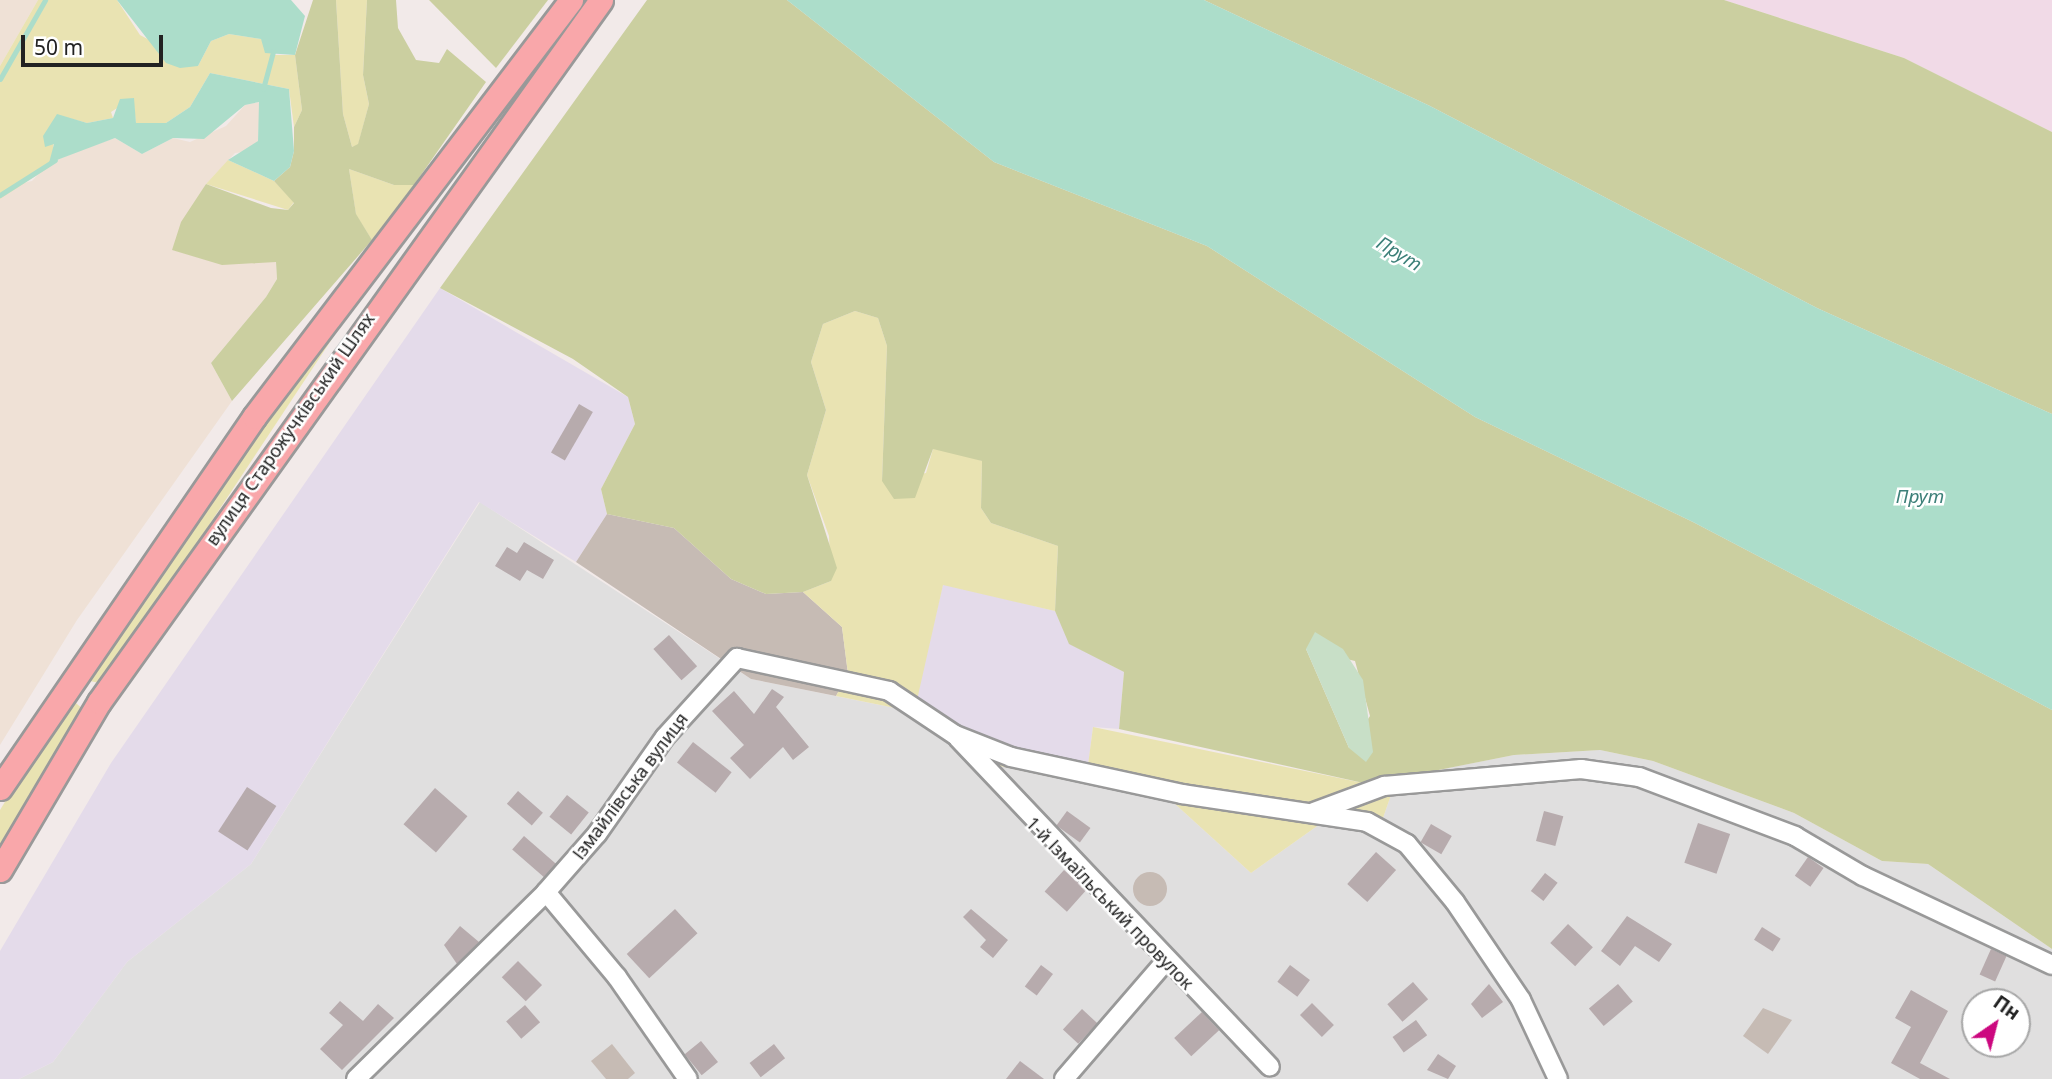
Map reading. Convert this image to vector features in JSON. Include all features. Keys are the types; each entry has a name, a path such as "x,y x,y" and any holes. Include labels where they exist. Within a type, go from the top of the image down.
{"main road":[{"name":"вулиця Старожучківський Шлях","path":"0,788 70,681 254,417 571,0"},
{"name":"вулиця Старожучківський Шлях","path":"0,870 99,702 509,121 601,0"},
{"path":"70,681 99,702"}],"street":[{"name":"Ізмайлівська вулиця","path":"356,1079 546,892 597,834 665,737 737,658 889,691 955,735"},
{"path":"955,735 1024,760 1367,822 1407,844 1521,1000 1558,1079"},
{"name":"1-й Ізмаїльський провулок","path":"955,735 1165,962 1270,1067"},
{"path":"1310,813 1384,786 1581,769 1639,777 1795,836 1863,876 2052,965"},
{"path":"546,892 617,977 688,1079"},
{"path":"1064,1079 1165,962"}],"shaded area":[{"path":"0,0 38,0 0,66"},
{"path":"38,0 117,0 140,35 198,66 211,41 229,34 261,39 273,55 295,55 302,110 294,127 289,89 210,73 190,107 166,123 136,123 133,98 111,112 113,118 87,123 57,115 51,166 0,199 0,66"},
{"path":"313,0 336,0 343,114 352,147 358,144 369,104 363,75 367,0 396,0 398,28 416,60 439,63 447,49 486,82 414,185 394,185 349,169 356,214 372,240 232,401 211,363 266,297 277,279 276,262 222,265 172,250 181,222 206,184 271,208 288,210 294,203 274,181 290,167 294,151 294,127 302,110 295,55"},
{"path":"336,0 367,0 363,75 369,104 358,145 352,147 343,114"},
{"path":"429,0 548,0 496,68"},
{"path":"647,0 787,0 994,162 1207,246 1475,417 1693,522 2052,710 2052,949 1928,864 1882,861 1794,813 1653,761 1600,750 1514,755 1368,784 1119,729 1124,672 1069,644 1055,611 1058,546 991,523 981,508 982,461 933,449 915,498 894,499 882,481 887,346 878,318 855,311 823,324 811,362 826,410 807,475 837,568 831,581 803,592 766,594 731,579 674,528 607,514 601,489 635,424 628,397 573,359 440,288","holes":["1306,649 1355,661 1370,716 1349,748"]},
{"path":"1204,0 1724,0 1904,58 2052,132 2052,414 1817,308 1430,106"},
{"path":"1724,0 2052,0 2052,132 1904,58"},
{"path":"260,102 258,141 251,151 235,153 206,184 172,250 276,261 277,279 266,297 211,363 232,401 77,620 0,745 0,199 15,185 32,181 49,163 83,149 115,138 142,154 173,138 190,142 226,126 245,105"},
{"path":"228,160 274,181 294,202 288,210 206,184"},
{"path":"349,169 394,185 418,182 372,240 356,215"},
{"path":"406,227 104,684 90,681 86,669 244,412"},
{"path":"440,288 628,397 635,424 601,489 607,514 576,562 479,502 251,864 127,962 53,1062 19,1079 0,1079 0,951 111,763"},
{"path":"855,311 878,318 887,346 882,481 926,473 933,449 952,450 982,461 981,508 991,523 1058,546 1055,611 943,585 917,700 999,748 1088,765 1093,727 1368,784 1397,778 1377,835 1320,824 1251,873 1174,803 971,760 900,709 836,696 848,674 842,627 803,592 831,581 829,536 807,475 826,410 811,362 823,324"},
{"path":"480,502 751,679 900,709 971,760 1174,803 1251,873 1320,824 1377,835 1397,778 1514,755 1600,750 1653,761 1794,813 1882,861 1928,864 2052,949 2052,1079 19,1079 53,1062 127,962 251,864"},
{"path":"607,514 674,528 731,579 766,594 803,592 842,627 848,674 836,696 751,679 576,562"},
{"path":"943,584 1055,611 1070,644 1124,672 1119,729 1093,727 1088,766 999,748 916,700"},
{"path":"1315,632 1343,649 1363,680 1373,752 1366,762 1349,748 1306,649"},
{"path":"69,697 85,711 0,856 0,810"},
{"path":"1150,872 1162,877 1167,889 1162,901 1150,906 1138,901 1133,889 1138,877"},
{"path":"1763,1008 1792,1020 1768,1054 1743,1036"},
{"path":"612,1044 635,1073 628,1079 606,1079 591,1061"}],"water":[{"path":"117,0 291,0 305,16 295,55 265,53 261,39 229,34 211,41 198,66 180,68 166,63"},
{"name":"Прут","path":"787,0 1204,0 1430,106 1817,308 2052,414 2052,710 1693,522 1475,417 1207,246 994,162"},
{"path":"210,73 289,89 294,151 290,167 274,181 228,160 258,141 259,102 245,105 204,139 173,138 142,154 115,138 49,163 54,144 45,147 43,136 57,114 87,123 113,118 120,99 134,98 136,123 166,123 190,107"}],"building":[{"path":"579,404 593,412 565,460 551,452"},
{"path":"524,542 554,560 543,579 527,570 520,581 495,566 507,547 517,553"},
{"path":"669,635 697,666 681,680 653,649"},
{"path":"772,689 784,697 776,707 809,747 793,760 783,747 750,779 730,758 744,745 712,711 734,691 754,714"},
{"path":"693,742 732,772 716,793 677,762"},
{"path":"247,787 276,806 247,851 218,831"},
{"path":"435,788 467,816 436,852 404,824"},
{"path":"518,791 543,813 532,825 507,804"},
{"path":"567,795 589,813 571,834 549,817"},
{"path":"1067,811 1090,828 1080,843 1056,826"},
{"path":"1544,811 1563,816 1555,846 1536,841"},
{"path":"1698,823 1730,834 1716,874 1684,863"},
{"path":"1431,824 1452,836 1441,854 1420,842"},
{"path":"524,836 556,864 545,878 512,850"},
{"path":"1376,852 1396,870 1367,902 1347,884"},
{"path":"1808,857 1824,868 1810,887 1795,876"},
{"path":"1064,870 1086,890 1067,912 1045,892"},
{"path":"1545,873 1558,883 1543,901 1531,891"},
{"path":"675,909 698,933 649,978 627,954"},
{"path":"971,909 1008,940 993,958 980,947 986,940 963,917"},
{"path":"1627,916 1672,944 1659,962 1635,946 1620,966 1601,951"},
{"path":"1568,924 1593,947 1575,966 1550,943"},
{"path":"460,926 479,942 457,964 444,945"},
{"path":"1762,927 1781,939 1773,951 1754,940"},
{"path":"1991,949 2007,956 1995,981 1980,975"},
{"path":"518,961 542,985 526,1001 502,977"},
{"path":"1041,965 1053,974 1037,996 1025,987"},
{"path":"1290,965 1310,980 1297,997 1277,982"},
{"path":"1413,982 1428,999 1402,1022 1387,1004"},
{"path":"1489,984 1503,1002 1482,1018 1471,1004"},
{"path":"1618,984 1633,1002 1604,1026 1589,1008"},
{"path":"1911,990 1948,1011 1920,1063 1950,1079 1920,1079 1891,1063 1911,1027 1895,1018"},
{"path":"340,1001 363,1021 378,1004 394,1018 342,1070 320,1049 343,1025 329,1013"},
{"path":"1312,1003 1334,1025 1322,1037 1300,1015"},
{"path":"525,1005 540,1022 521,1039 506,1021"},
{"path":"1082,1009 1097,1023 1078,1044 1063,1029"},
{"path":"1202,1012 1219,1030 1191,1056 1174,1038"},
{"path":"1416,1020 1427,1035 1404,1052 1393,1037"},
{"path":"701,1041 718,1062 702,1075 685,1054"},
{"path":"774,1044 785,1058 761,1077 750,1063"},
{"path":"1438,1054 1456,1066 1448,1079 1427,1070"},
{"path":"1020,1061 1044,1079 1006,1079"}],"waterway":[{"path":"0,79 45,0"},
{"path":"263,89 273,51"},
{"path":"0,195 55,160"}]}
